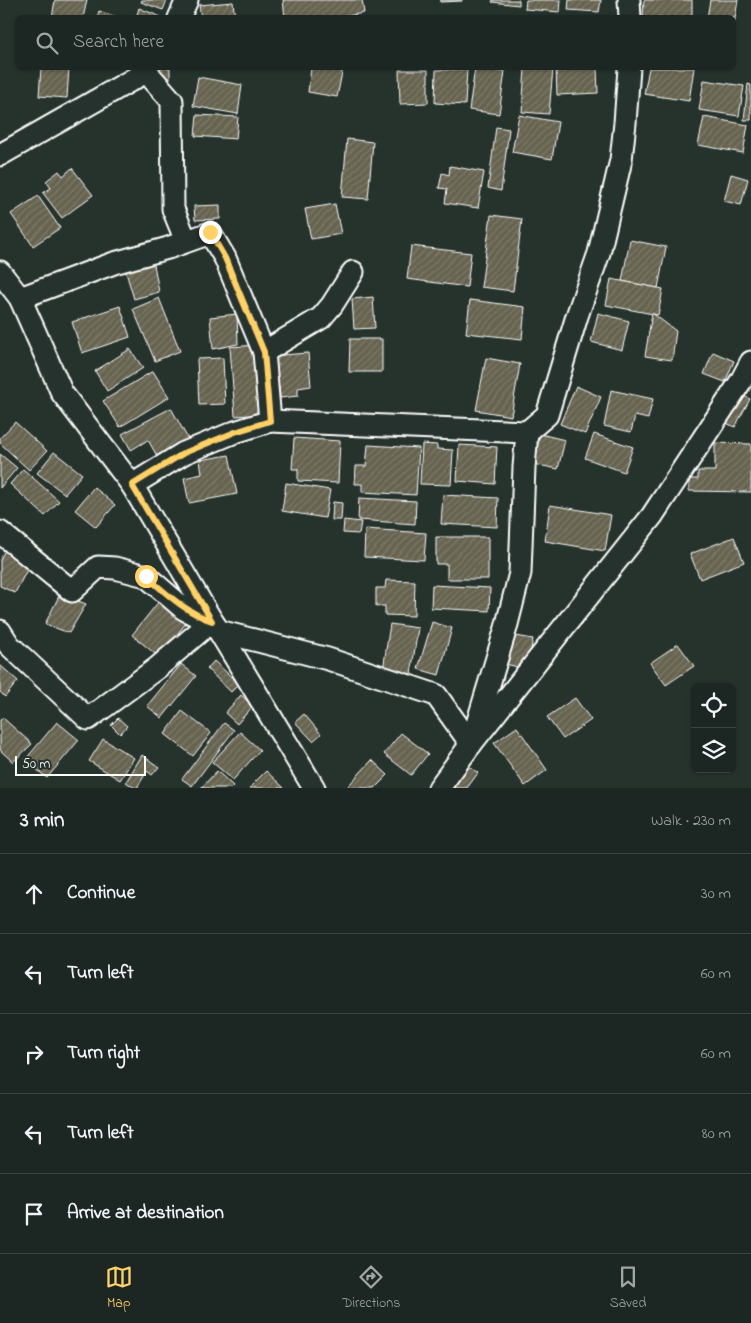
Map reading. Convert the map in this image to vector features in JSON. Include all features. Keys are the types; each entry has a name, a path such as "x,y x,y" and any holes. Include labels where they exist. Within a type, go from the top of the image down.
{"street":[{"path":"180,15 186,0"},
{"path":"628,0 630,15"},
{"path":"0,155 137,77 145,70"},
{"path":"147,70 172,101 173,209 186,241"},
{"path":"132,485 184,453 235,432 270,421 527,432 547,415 577,316 599,252 621,160 629,70"},
{"path":"20,298 114,263 210,232 225,258 264,352 270,421"},
{"path":"0,272 20,298 62,393 132,485 314,788"},
{"path":"264,352 321,318 332,305 353,272"},
{"path":"439,788 471,744 652,516 741,381 751,362"},
{"path":"471,744 506,628 520,573 527,432"},
{"path":"0,532 72,591 98,567 115,568 146,576 184,608 216,626 328,659 436,695 471,744"},
{"path":"0,631 9,645 88,719 216,626"}],"building":[{"path":"55,0 87,0 84,15 52,15"},
{"path":"142,0 167,0 163,10 141,2"},
{"path":"283,0 362,0 364,13 352,15 285,15"},
{"path":"440,0 462,0 462,1 440,2"},
{"path":"493,0 519,0 519,5 492,2"},
{"path":"526,0 561,0 560,12 525,9"},
{"path":"569,0 601,0 599,12 568,10"},
{"path":"644,0 692,0 692,15 643,15"},
{"path":"710,0 738,0 736,15 708,15"},
{"path":"233,2 235,15 201,15 199,5"},
{"path":"139,8 156,15 137,15"},
{"path":"99,11 111,15 98,15"},
{"path":"41,70 69,70 67,98 39,96"},
{"path":"161,70 170,70 170,79 159,78"},
{"path":"311,70 343,70 337,97 308,92"},
{"path":"399,70 428,70 428,103 400,104"},
{"path":"436,70 467,70 465,105 435,103"},
{"path":"475,70 505,71 499,114 469,110"},
{"path":"525,70 553,70 549,114 522,112"},
{"path":"556,70 597,70 598,93 557,95"},
{"path":"649,70 694,70 689,101 644,94"},
{"path":"198,77 242,85 238,114 193,106"},
{"path":"704,80 744,86 739,116 699,110"},
{"path":"748,84 751,85 751,120 744,120"},
{"path":"197,115 238,117 236,139 195,136"},
{"path":"519,115 558,122 552,159 512,152"},
{"path":"704,117 748,125 743,153 698,145"},
{"path":"496,127 509,129 501,191 488,188"},
{"path":"347,139 373,142 368,199 342,197"},
{"path":"450,166 484,172 478,208 445,203 447,189 439,188 442,173 449,175"},
{"path":"72,168 93,195 62,218 43,193 51,188 46,181 59,171 63,176"},
{"path":"731,174 748,179 741,205 724,201"},
{"path":"38,196 60,228 33,246 11,214"},
{"path":"335,204 341,234 311,239 305,209"},
{"path":"220,205 220,219 195,220 194,206"},
{"path":"491,215 522,219 513,291 481,287"},
{"path":"630,240 666,247 658,288 622,281"},
{"path":"411,246 471,253 467,287 407,279"},
{"path":"153,259 159,292 134,299 125,269"},
{"path":"611,279 663,289 658,315 606,305"},
{"path":"373,297 375,328 354,329 352,299"},
{"path":"159,298 180,351 155,361 133,309"},
{"path":"470,300 525,307 522,339 466,333"},
{"path":"120,306 130,337 82,353 72,322"},
{"path":"598,313 629,321 622,350 591,342"},
{"path":"652,313 676,331 672,360 645,356"},
{"path":"237,314 238,344 213,349 210,317"},
{"path":"350,339 382,339 382,372 349,372"},
{"path":"257,345 263,414 235,416 230,347"},
{"path":"130,349 143,368 107,391 95,371"},
{"path":"713,352 734,361 725,382 704,374"},
{"path":"308,353 311,386 298,388 298,396 280,398 279,387 273,388 270,356"},
{"path":"223,358 225,404 199,405 197,359"},
{"path":"486,358 520,364 511,416 476,410"},
{"path":"153,371 169,397 120,427 103,401"},
{"path":"576,386 601,397 585,434 560,424"},
{"path":"611,390 653,399 648,419 635,416 631,432 604,426"},
{"path":"740,394 750,399 735,427 726,423"},
{"path":"171,408 188,439 157,456 148,440 131,450 122,434"},
{"path":"15,422 47,451 29,470 0,443 0,438"},
{"path":"540,434 565,440 558,469 533,464"},
{"path":"594,434 633,447 624,472 585,458"},
{"path":"294,438 340,441 338,483 298,481 298,469 292,469"},
{"path":"715,443 751,444 751,492 689,491 689,479 698,479 698,471 715,471"},
{"path":"422,444 437,445 437,449 453,450 451,485 420,484"},
{"path":"368,445 419,448 416,495 362,492 362,484 355,484 356,466 366,466"},
{"path":"459,445 497,447 495,484 457,481"},
{"path":"54,452 82,474 65,494 37,473"},
{"path":"0,454 17,468 0,488"},
{"path":"229,455 237,494 189,503 184,478 202,474 200,460"},
{"path":"23,469 59,501 45,516 10,484"},
{"path":"286,483 330,490 325,518 282,511"},
{"path":"94,487 115,505 96,527 75,510"},
{"path":"443,495 498,498 497,527 441,524"},
{"path":"359,498 416,501 415,524 358,520"},
{"path":"333,502 342,503 341,520 332,520"},
{"path":"550,505 611,515 605,551 545,541"},
{"path":"344,520 361,522 359,534 343,533"},
{"path":"365,529 426,533 424,560 364,557"},
{"path":"436,537 488,537 488,579 447,579 447,564 436,564"},
{"path":"734,537 744,562 700,579 690,554"},
{"path":"6,548 32,560 15,593 0,586 0,560"},
{"path":"386,580 415,581 414,616 385,615 385,606 376,606 376,588 385,588"},
{"path":"432,585 490,588 489,611 431,608"},
{"path":"60,594 86,604 69,633 45,624"},
{"path":"160,600 187,622 159,657 132,635"},
{"path":"432,622 452,628 439,675 418,669"},
{"path":"390,624 418,628 411,674 383,670"},
{"path":"510,635 533,639 527,669 505,664"},
{"path":"678,644 694,666 666,685 650,663"},
{"path":"214,661 239,684 231,692 207,669"},
{"path":"181,664 196,676 162,718 147,706"},
{"path":"0,665 18,681 5,697 0,692"},
{"path":"241,695 253,706 237,724 225,713"},
{"path":"575,698 591,720 563,739 547,717"},
{"path":"182,711 211,733 193,756 165,734"},
{"path":"304,714 321,734 313,741 295,722"},
{"path":"3,718 32,744 13,762 0,750 0,720"},
{"path":"118,718 127,726 120,734 111,725"},
{"path":"57,722 79,740 47,778 25,760"},
{"path":"224,723 234,730 192,786 182,779"},
{"path":"517,727 547,770 525,786 494,743"},
{"path":"240,732 260,750 233,780 212,762"},
{"path":"401,733 428,754 411,775 384,754"},
{"path":"103,739 134,758 120,780 89,761"},
{"path":"142,755 159,767 152,775 147,771 137,788 135,788 126,782"},
{"path":"372,760 388,775 375,788 350,788 348,786"},
{"path":"469,766 478,773 467,788 452,788"},
{"path":"217,771 233,786 231,788 201,788"},
{"path":"266,771 284,788 249,788"}],"route":[{"path":"146,576 184,608 199,617 212,621 132,485 184,453 235,432 270,421 264,352 225,258 210,232"}]}
